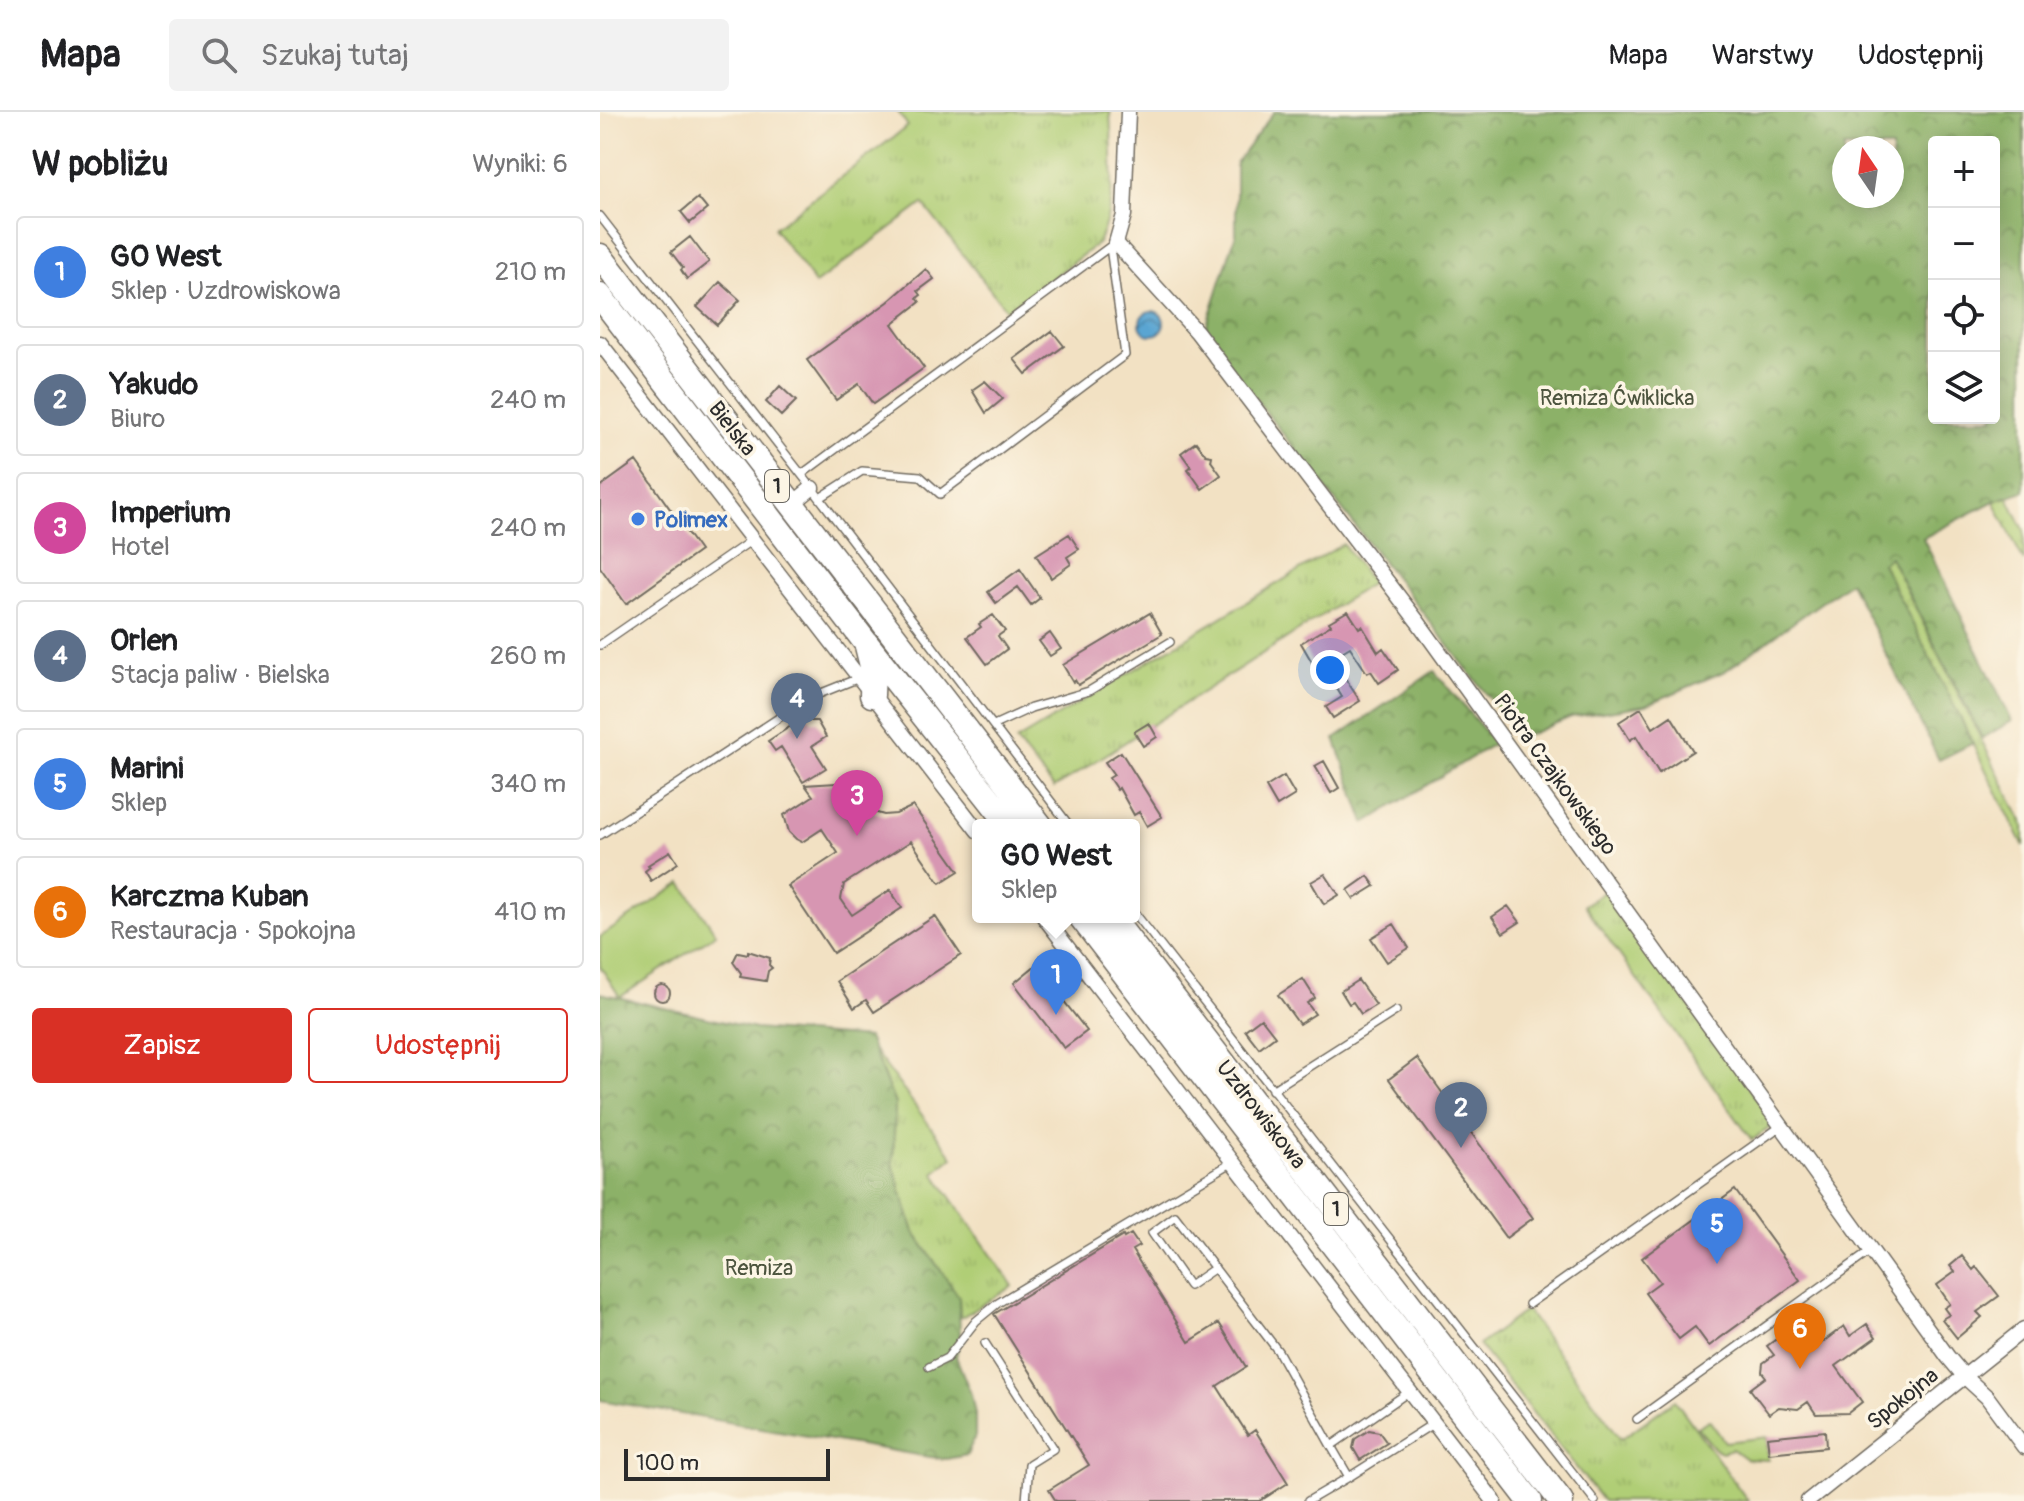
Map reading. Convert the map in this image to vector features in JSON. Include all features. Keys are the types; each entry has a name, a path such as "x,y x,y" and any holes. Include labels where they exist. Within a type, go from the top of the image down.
{"main road":[{"name":"Bielska","path":"600,256 791,505 945,722"},
{"name":"Bielska","path":"600,296 866,643 945,722"},
{"path":"866,643 873,670 866,686"},
{"name":"1","path":"945,722 1006,819"},
{"name":"1","path":"945,722 1034,819"},
{"name":"Uzdrowiskowa","path":"1086,923 1530,1501"},
{"name":"Uzdrowiskowa","path":"1116,923 1561,1501"}],"street":[{"path":"1113,245 1124,215 1128,112"},
{"name":"Piotra Czajkowskiego","path":"1113,245 1197,332 1418,622 1964,1376 1987,1397 2024,1447"},
{"path":"600,343 972,823"},
{"path":"791,505 816,493"},
{"path":"1049,923 1494,1501"},
{"name":"Spokojna","path":"1808,1501 2024,1329"}],"lane":[{"path":"600,216 802,474 1064,819"},
{"path":"802,474 1113,245"},
{"path":"816,493 862,471 920,476 940,494 1125,355 1113,245"},
{"path":"600,645 752,540"},
{"path":"994,725 1031,708 1089,691 1170,642"},
{"path":"600,835 809,698 866,686"},
{"path":"1140,920 1595,1501"},
{"path":"1272,1090 1396,1011"},
{"path":"1529,1304 1783,1125"},
{"path":"929,1367 947,1358 976,1321 998,1303 1233,1162"},
{"path":"1215,1268 1189,1286 1152,1233 1175,1216 1215,1268 1278,1351 1349,1477"},
{"path":"1637,1419 1872,1250"},
{"path":"985,1343 1053,1449 1029,1464 1026,1501"},
{"path":"1331,1446 1410,1391"},
{"path":"1308,1501 1434,1423"}],"green space":[{"path":"898,112 1110,112 1111,195 1098,243 1008,312 923,204 815,284 774,228 908,126"},
{"name":"Remiza Ćwiklicka","path":"1274,112 2024,112 2024,491 1994,501 1923,538 2012,721 1982,738 1890,557 1882,563 1973,743 1939,760 1850,582 1725,671 1646,705 1571,717 1521,738 1204,333 1236,234 1236,163"},
{"path":"2008,497 2024,530 2024,562 1994,501"},
{"path":"1343,544 1372,583 1054,788 1016,741"},
{"path":"1890,557 2024,825 2024,846 1881,562"},
{"path":"1434,671 1495,743 1365,823 1335,739"},
{"path":"682,883 716,934 620,997 600,966 600,937"},
{"path":"1607,890 1775,1124 1752,1140 1584,905"},
{"name":"Remiza","path":"600,993 755,1029 868,1038 895,1104 893,1165 914,1232 959,1297 960,1337 956,1357 971,1394 975,1414 975,1436 967,1455 946,1459 923,1456 600,1400"},
{"path":"873,1049 953,1157 934,1173 1013,1286 960,1318 959,1297 914,1232 893,1165 895,1104"},
{"path":"1526,1310 1621,1439 1675,1400 1748,1501 1603,1501 1479,1345"},
{"path":"1709,1420 1725,1442 1767,1437 1768,1460 1746,1459 1732,1449 1722,1452 1715,1449 1697,1427"}],"water":[{"path":"1152,311 1163,318 1164,323 1157,334 1152,335 1141,328 1140,323 1147,312"}],"building":[{"path":"698,198 707,209 690,223 681,212"},
{"path":"690,237 709,262 687,279 671,252"},
{"path":"926,269 934,279 918,291 920,302 892,324 924,368 873,404 859,384 836,400 807,360 888,302"},
{"path":"720,282 740,300 717,325 697,307"},
{"path":"1052,331 1064,346 1026,374 1014,359"},
{"path":"985,381 1003,399 986,413 972,390"},
{"path":"780,386 796,401 781,416 766,402"},
{"path":"1196,442 1206,455 1212,456 1211,461 1221,475 1202,489 1181,453"},
{"name":"Polimex","path":"636,461 700,551 626,604 600,567 600,487"},
{"path":"1069,534 1079,549 1067,557 1071,564 1051,578 1036,555"},
{"path":"1020,569 1040,598 1031,605 1018,587 996,603 988,592"},
{"path":"1348,611 1359,628 1362,626 1378,652 1383,648 1398,670 1379,683 1371,671 1367,673 1350,647 1332,658 1360,701 1333,718 1326,707 1342,697 1322,665 1316,669 1301,643"},
{"path":"1150,613 1162,634 1078,685 1075,680 1073,682 1063,665"},
{"path":"993,615 1005,631 998,636 1007,649 987,664 967,637"},
{"path":"1050,633 1061,649 1050,656 1039,641"},
{"path":"1641,708 1653,728 1671,716 1693,751 1659,773 1636,736 1630,740 1619,722"},
{"path":"808,715 811,721 817,721 826,737 812,746 826,768 803,782 781,747 775,751 768,741"},
{"path":"1149,723 1157,737 1143,746 1134,732"},
{"path":"1121,752 1162,817 1147,826 1139,812 1134,815 1119,788 1117,790 1109,778 1114,775 1105,762"},
{"path":"1324,761 1339,788 1331,793 1315,766"},
{"path":"1284,776 1295,795 1277,806 1266,787"},
{"path":"853,782 859,798 874,812 896,814 913,806 959,871 940,883 911,841 844,884 841,899 852,915 890,890 902,908 833,953 788,886 838,853 822,829 802,842 796,839 789,832 784,815 813,796 805,785"},
{"path":"670,851 678,863 651,881 645,871 650,867 648,865"},
{"path":"1325,874 1339,895 1324,904 1311,882"},
{"path":"1368,876 1375,886 1354,899 1348,890"},
{"path":"1508,906 1520,922 1503,933 1492,917"},
{"path":"935,916 961,955 874,1012 866,1000 854,1008 837,981"},
{"path":"1394,924 1409,948 1387,962 1371,938"},
{"path":"748,951 770,958 772,968 766,981 740,977 741,973 733,962 738,952 748,954"},
{"path":"1036,965 1087,1031 1064,1048 1014,983"},
{"path":"1303,979 1315,998 1307,1003 1315,1014 1299,1024 1278,995"},
{"path":"1358,980 1376,1005 1361,1014 1353,1002 1349,1004 1341,991"},
{"path":"659,985 665,985 670,993 668,999 659,1001 654,996 654,990"},
{"path":"1261,1018 1275,1036 1259,1048 1245,1030"},
{"path":"1417,1058 1533,1218 1506,1238 1389,1079"},
{"path":"1735,1190 1800,1280 1709,1346 1695,1327 1679,1339 1645,1293 1660,1282 1642,1258"},
{"path":"1131,1234 1139,1246 1132,1250 1189,1342 1219,1323 1246,1367 1217,1386 1248,1435 1255,1430 1288,1483 1260,1501 1056,1501 1049,1490 1089,1465 994,1314"},
{"path":"1962,1256 1973,1270 1976,1267 1999,1296 1977,1312 1982,1317 1957,1338 1942,1319 1949,1315 1944,1308 1950,1304 1937,1285 1955,1272 1950,1266"},
{"path":"1802,1320 1820,1344 1844,1326 1850,1336 1867,1324 1876,1337 1836,1366 1862,1402 1848,1413 1816,1414 1808,1402 1798,1409 1779,1407 1769,1414 1750,1389 1766,1377 1762,1372 1763,1363 1774,1355 1767,1346"},
{"path":"1369,1430 1379,1432 1387,1443 1360,1460 1353,1448 1355,1439"},
{"path":"1825,1431 1826,1447 1769,1453 1767,1437"}],"place":[{"name":"Polimex","path":"638,519"},
{"name":"Orlen","path":"797,739"},
{"name":"Imperium","path":"857,836"},
{"name":"GO West","path":"1056,1015"},
{"name":"Yakudo","path":"1461,1148"},
{"name":"Marini","path":"1717,1264"},
{"name":"Karczma Kuban","path":"1800,1369"}]}
